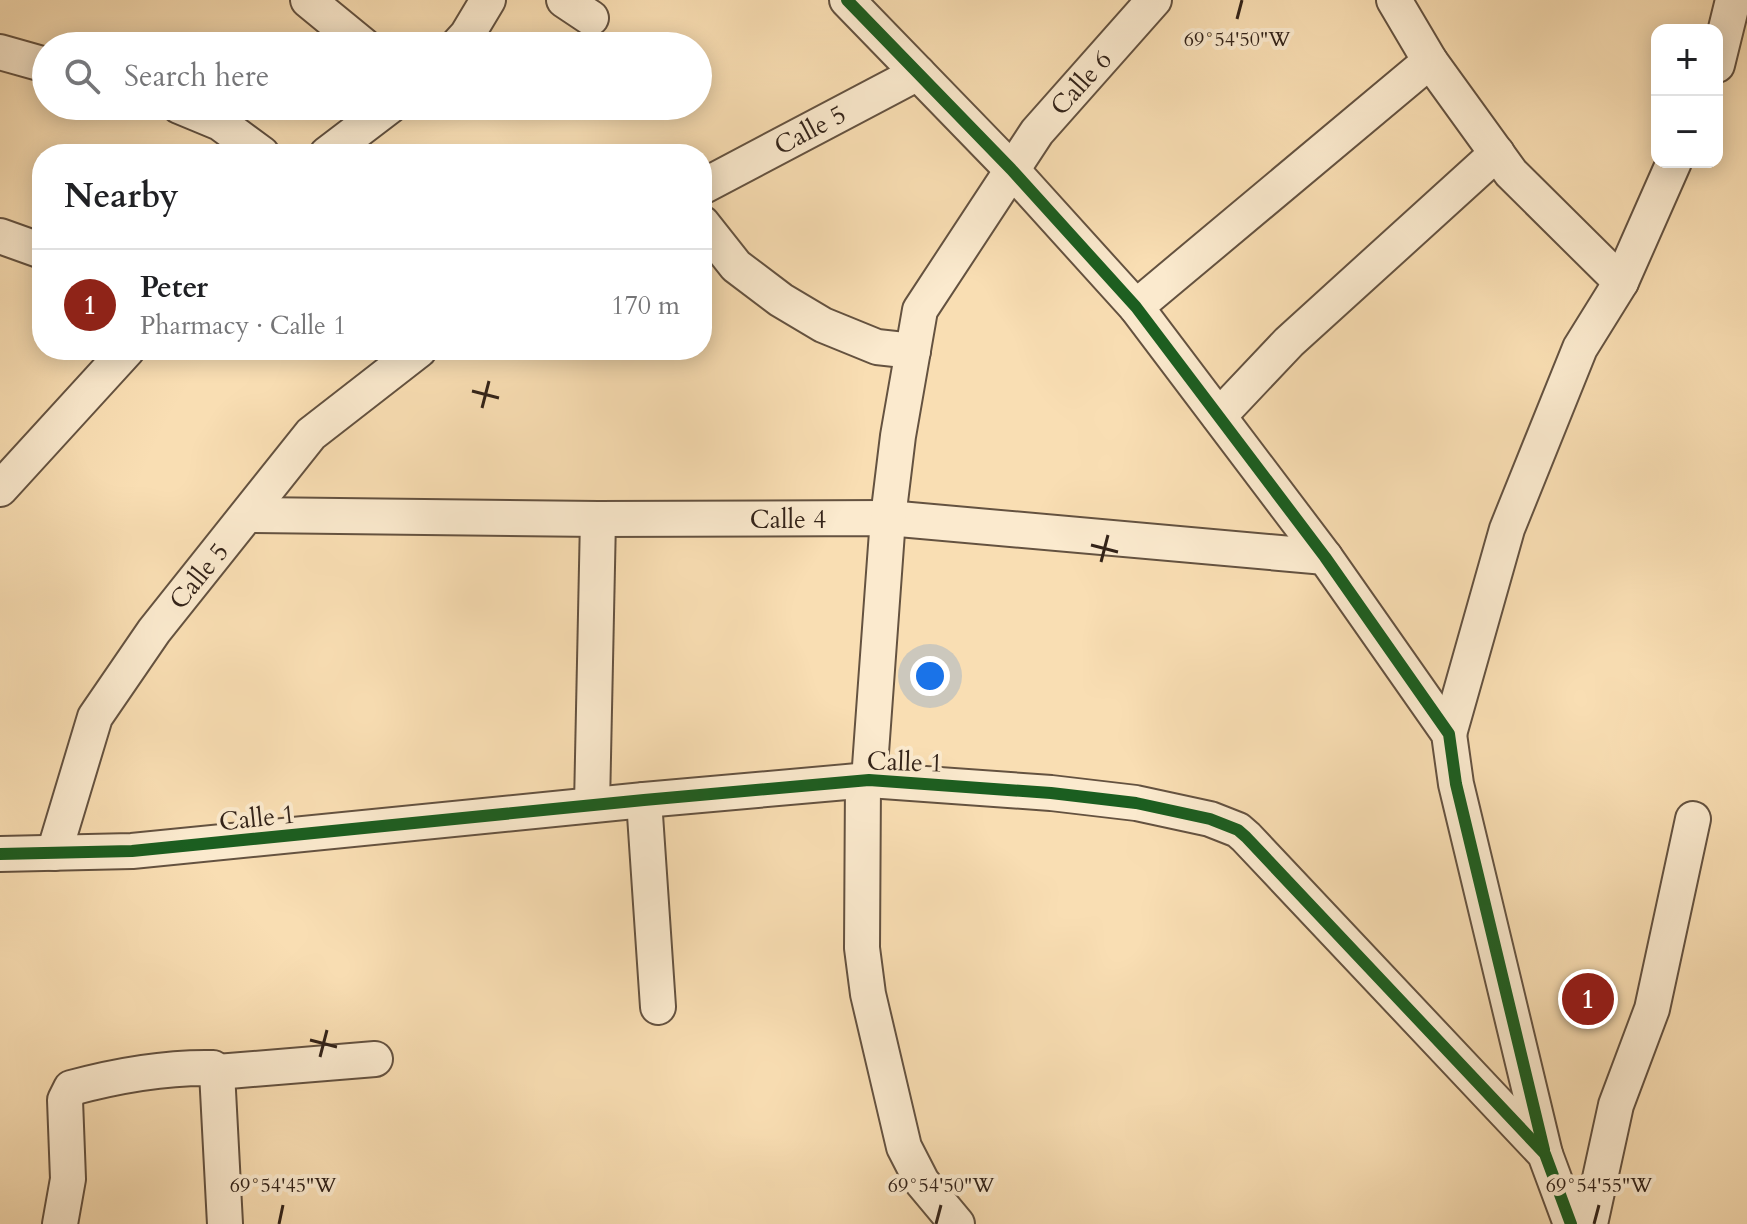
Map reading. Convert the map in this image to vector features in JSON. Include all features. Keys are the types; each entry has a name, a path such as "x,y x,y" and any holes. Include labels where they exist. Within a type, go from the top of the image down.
{"street":[{"path":"308,0 347,32"},
{"path":"469,32 488,0"},
{"path":"847,0 1011,169 1136,307 1325,557 1449,734"},
{"name":"Calle 6","path":"957,1224 922,1182 904,1147 868,994 862,948 866,781 888,518 913,351 920,310 1011,169 1037,132 1154,0"},
{"path":"1394,0 1430,61 1511,173 1621,282"},
{"path":"1723,49 1736,13"},
{"path":"0,52 32,61"},
{"path":"1136,307 1430,61"},
{"name":"Calle 5","path":"712,182 918,73"},
{"path":"213,120 248,144"},
{"path":"340,144 372,120"},
{"path":"1219,416 1289,342 1497,153"},
{"path":"1545,1154 1456,784 1449,734 1507,529 1580,348 1621,282 1671,168"},
{"path":"0,236 32,247"},
{"path":"712,236 736,266 781,300 823,325 877,347 913,351"},
{"path":"0,489 118,360"},
{"name":"Calle 5","path":"54,853 95,717 154,631 311,434 406,360"},
{"name":"Calle 4","path":"249,515 888,518 1325,557"},
{"path":"592,805 598,519"},
{"name":"Calle 1","path":"0,854 132,851 212,845 592,805 866,781 1051,793 1136,803 1210,819 1238,830 1545,1154 1571,1224"},
{"path":"644,800 658,1007"},
{"path":"1590,1224 1616,1105 1652,1009 1693,819"},
{"path":"60,1224 68,1179 65,1100 71,1088 153,1070 211,1068 217,1072 375,1059"},
{"path":"217,1072 225,1224"}],"cycle path":[{"path":"847,0 1011,169 1136,307 1325,557 1449,734 1456,784 1544,1150"},
{"path":"0,854 132,851 869,780 1051,793 1136,803 1210,819 1238,830 1246,837 1545,1154 1571,1224"}],"place":[{"name":"Peter","path":"1588,999"}]}
